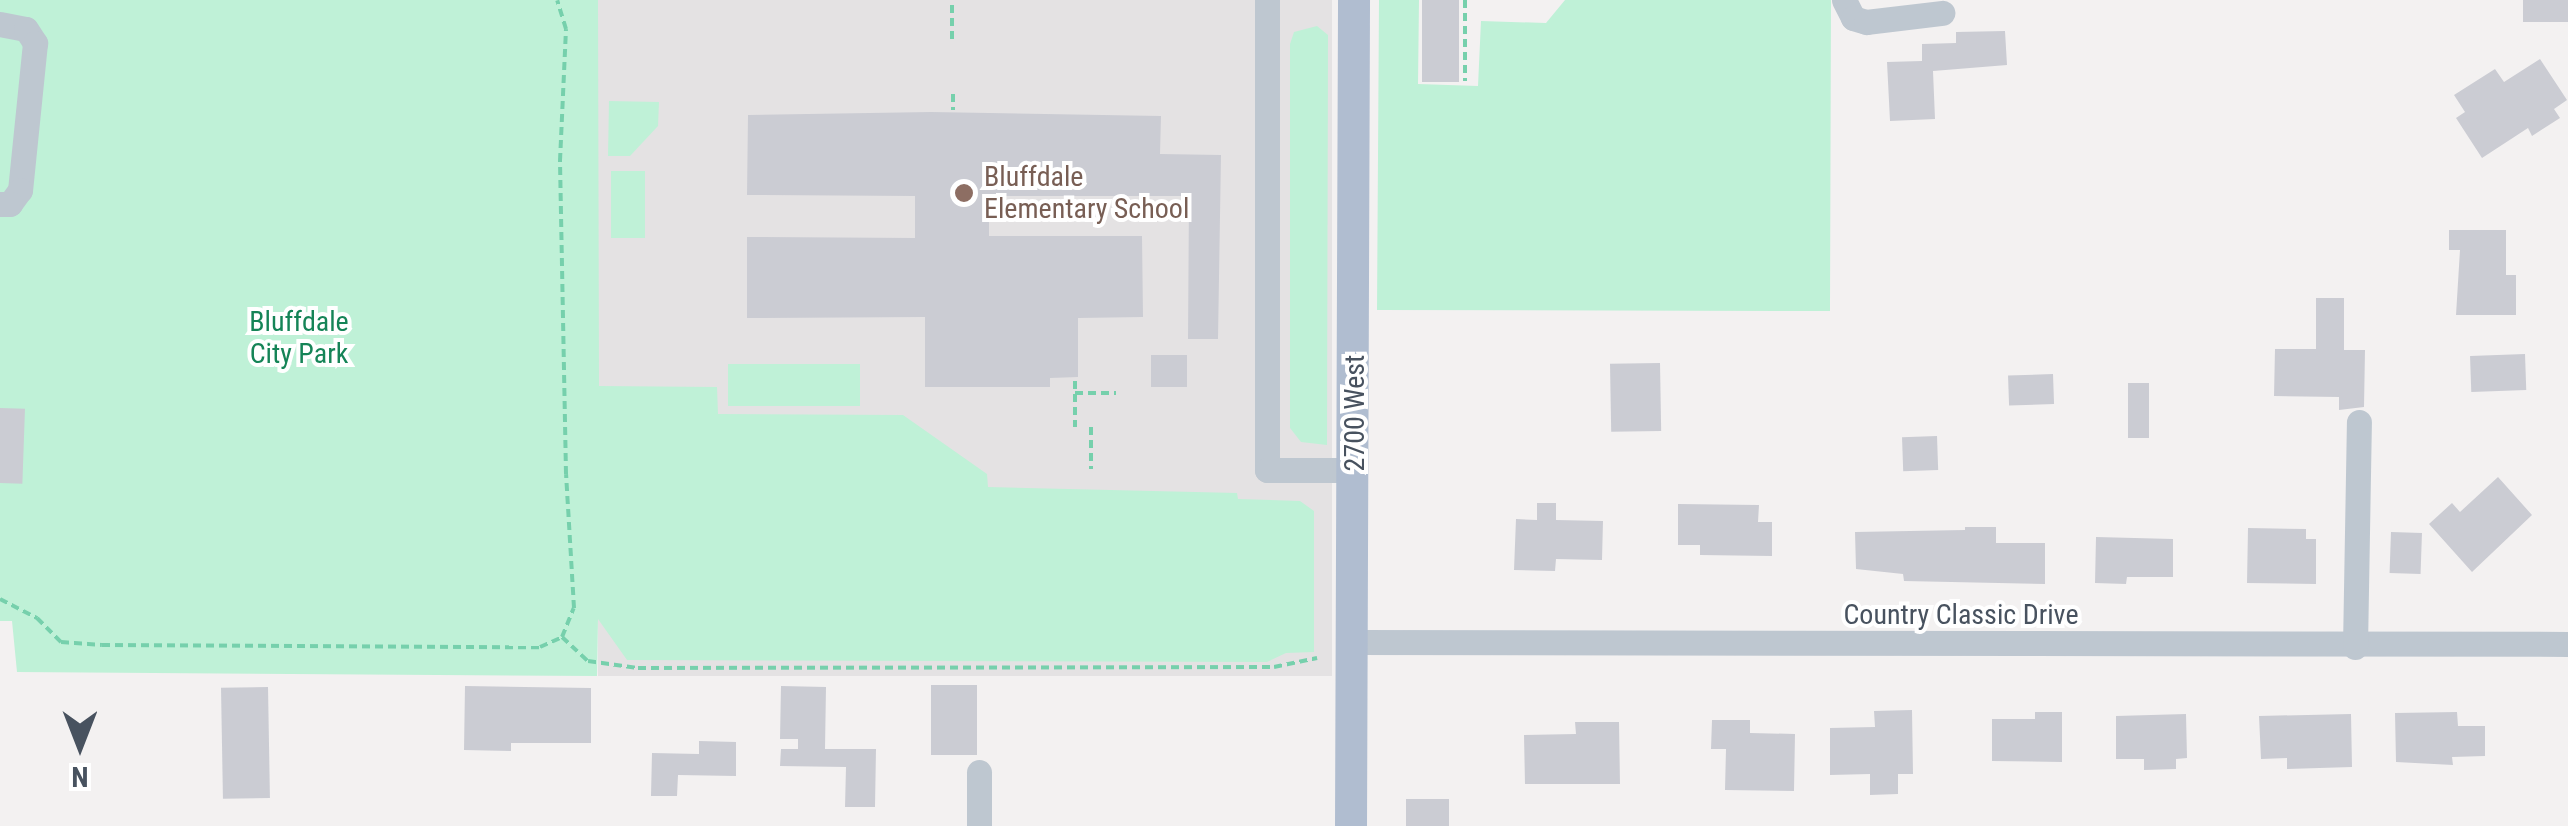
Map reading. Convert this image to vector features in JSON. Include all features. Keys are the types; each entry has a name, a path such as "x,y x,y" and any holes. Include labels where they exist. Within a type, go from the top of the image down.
{"main road":[{"name":"2700 West","path":"1351,826 1354,0"}],"street":[{"path":"1267,0 1266,470 1355,470"},
{"path":"1844,0 1853,18 1866,22 1942,14"},
{"path":"0,24 26,29 35,43 20,190 10,204 0,204"},
{"path":"2354,647 2360,422"},
{"name":"Country Classic Drive","path":"1353,642 2354,647 2568,644"},
{"path":"979,772 979,826"}],"path":[{"path":"0,599 36,618 61,642 102,645 540,646 562,637 574,608 566,474 560,181 566,29 556,0"},
{"path":"1464,0 1465,81"},
{"path":"952,5 952,44"},
{"path":"953,94 953,110"},
{"path":"1075,382 1075,427"},
{"path":"1075,393 1116,393"},
{"path":"1091,427 1091,469"},
{"path":"562,637 588,661 638,668 1274,667 1317,658"}],"shaded area":[{"name":"Bluffdale Elementary School","path":"598,0 1332,0 1332,676 598,676"}],"green space":[{"name":"Bluffdale City Park","path":"0,0 598,0 599,386 717,387 718,414 903,415 987,474 988,487 1237,493 1238,499 1300,501 1314,511 1314,652 1286,653 1267,662 627,660 598,619 597,676 17,672 12,621 0,621"},
{"path":"1379,0 1419,0 1418,84 1478,86 1481,21 1546,23 1565,0 1831,0 1830,311 1377,310"},
{"path":"1317,26 1328,35 1327,445 1301,442 1290,428 1290,44 1294,32"},
{"path":"609,101 659,102 658,126 630,156 608,156"},
{"path":"611,171 645,171 645,238 611,238"},
{"path":"728,364 860,364 860,406 728,406"}],"building":[{"path":"1422,0 1459,0 1459,82 1422,82"},
{"path":"2523,0 2568,0 2568,22 2523,22"},
{"path":"2005,31 2007,65 1933,71 1935,119 1890,121 1887,62 1922,61 1922,44 1956,43 1956,32"},
{"path":"2540,59 2567,100 2554,109 2560,118 2532,136 2528,128 2482,158 2456,118 2465,112 2454,95 2495,69 2504,82"},
{"path":"931,112 1161,116 1160,154 1221,155 1218,339 1188,339 1189,196 989,196 989,236 1142,236 1143,317 1078,318 1078,377 1050,378 1050,387 925,387 925,317 747,318 747,237 915,238 915,196 747,195 748,115"},
{"path":"2449,230 2506,230 2506,275 2516,275 2516,315 2456,315 2460,250 2449,250"},
{"path":"2316,298 2344,298 2344,350 2365,350 2364,407 2339,410 2339,397 2274,396 2275,349 2316,349"},
{"path":"2525,354 2526,390 2471,392 2470,356"},
{"path":"1151,355 1187,355 1187,387 1151,387"},
{"path":"1660,363 1661,431 1611,432 1610,364"},
{"path":"2053,374 2054,404 2009,406 2008,376"},
{"path":"2128,383 2149,383 2149,438 2128,438"},
{"path":"0,408 25,409 22,484 0,483"},
{"path":"1937,436 1938,470 1903,471 1902,437"},
{"path":"2498,477 2532,515 2472,572 2429,524 2452,503 2460,512"},
{"path":"1537,503 1556,503 1556,520 1603,521 1602,560 1556,559 1555,571 1514,570 1516,519 1537,520"},
{"path":"1678,504 1759,505 1758,522 1772,522 1772,556 1700,555 1700,545 1678,545"},
{"path":"1996,527 1996,543 2045,543 2045,584 1904,581 1903,574 1856,569 1855,532"},
{"path":"2248,528 2306,529 2306,539 2316,539 2316,584 2247,583"},
{"path":"2391,532 2422,533 2421,574 2390,573"},
{"path":"2096,537 2173,539 2173,577 2127,577 2126,584 2095,583"},
{"path":"931,685 977,685 977,755 931,755"},
{"path":"465,686 591,688 591,743 511,743 511,751 464,750"},
{"path":"781,686 826,687 825,749 876,749 875,807 845,807 846,767 780,766 781,749 798,749 798,739 780,739"},
{"path":"268,687 270,798 223,799 221,688"},
{"path":"1912,710 1913,774 1898,774 1898,794 1870,795 1870,774 1830,775 1830,728 1875,727 1874,711"},
{"path":"2035,712 2062,712 2062,762 1992,761 1992,719 2035,719"},
{"path":"2457,712 2458,726 2485,726 2485,756 2452,757 2453,765 2396,762 2395,713"},
{"path":"2186,714 2187,758 2176,759 2176,769 2144,770 2144,759 2116,759 2116,716"},
{"path":"2351,714 2352,767 2287,769 2287,758 2261,759 2259,716"},
{"path":"1712,720 1750,720 1750,733 1795,734 1794,791 1725,790 1726,749 1711,749"},
{"path":"1575,722 1619,722 1620,784 1525,784 1524,735 1576,734"},
{"path":"699,741 736,742 736,776 678,775 677,796 651,796 652,753 699,754"},
{"path":"1406,799 1449,799 1449,826 1406,826"}],"place":[{"name":"Bluffdale Elementary School","path":"964,193"}]}
